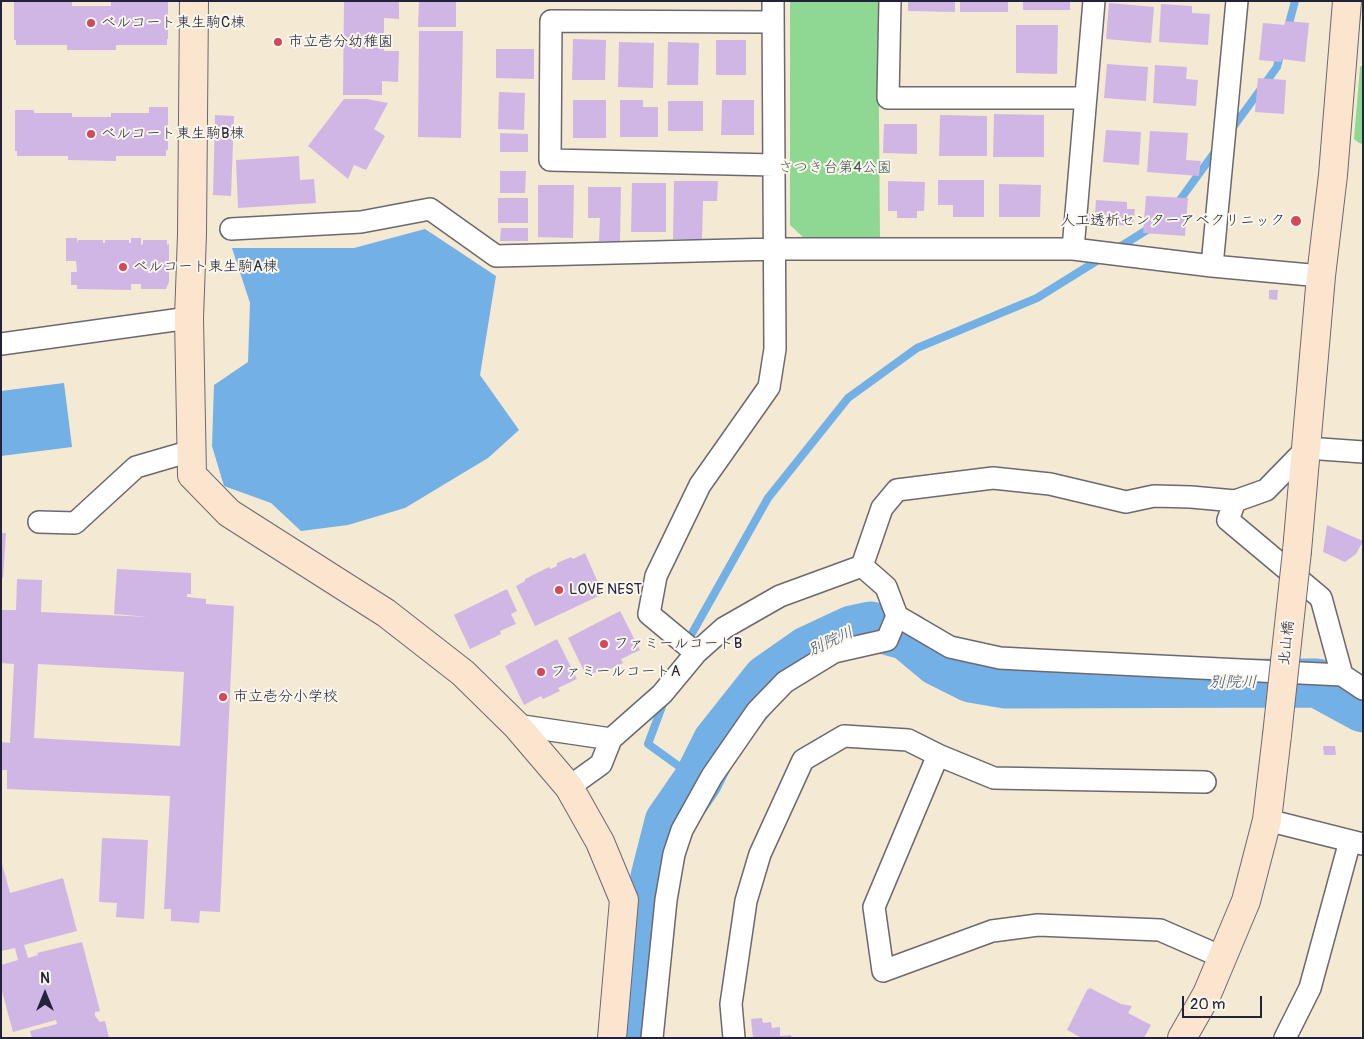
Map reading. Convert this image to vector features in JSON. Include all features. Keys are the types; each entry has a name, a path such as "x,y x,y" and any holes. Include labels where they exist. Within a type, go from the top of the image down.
{"street":[{"path":"194,1 192,234 189,318 192,475 229,513 386,613 463,673 516,725 569,787 600,842 624,900 612,1038"},
{"path":"890,1 888,98 1086,98"},
{"path":"1073,250 1094,1"},
{"path":"1212,266 1237,1"},
{"name":"北山橋","path":"1182,1038 1207,994 1246,901 1268,820 1307,448 1321,276 1333,175 1347,1"},
{"path":"696,653 649,614 656,576 700,485 768,387 776,349 773,12 551,21 550,160 774,165"},
{"path":"231,230 361,222 430,209 496,256 775,249 1073,250 1321,276"},
{"path":"1,344 189,318"},
{"path":"862,566 882,508 897,490 993,478 1050,484 1126,502 1154,496 1235,501 1266,490 1307,448 1363,452"},
{"path":"39,522 75,523 136,467 191,451"},
{"path":"1235,501 1228,520 1322,598 1342,675"},
{"path":"569,787 601,764 611,740 662,694 696,653 724,628 780,596 862,566"},
{"path":"862,566 886,587 897,616 950,647 1000,658 1342,675 1363,689"},
{"path":"652,1038 666,900 674,854 682,830 712,776 757,711 785,682 834,652 887,640 897,616"},
{"path":"516,725 611,740"},
{"path":"734,1038 731,1004 746,902 760,854 803,760 844,736 908,740 938,756 994,778 1205,782"},
{"path":"938,756 874,907 883,971 992,931 1038,925 1160,930 1222,957"},
{"path":"1268,820 1356,843 1310,988 1285,1038"}],"green space":[{"name":"さつき台第4公園","path":"790,1 878,1 880,239 805,239 790,225"},
{"path":"1363,65 1363,144 1354,139 1360,67"}],"water":[{"path":"425,229 496,276 480,375 519,430 488,458 405,508 348,525 301,531 271,503 224,486 212,446 214,385 248,362 250,303 232,248 354,248"},
{"path":"64,383 72,447 1,456 1,391"}],"building":[{"name":"ベルコート東生駒C棟","path":"14,1 72,2 72,6 111,6 111,2 168,1 167,45 116,45 116,50 67,50 67,45 16,45 16,40 14,40"},
{"path":"344,1 399,1 399,19 384,18 384,51 399,51 398,82 382,81 382,95 343,95"},
{"path":"419,1 456,1 456,27 418,27"},
{"path":"908,1 955,1 955,12 908,11"},
{"path":"960,1 1008,1 1008,12 960,12"},
{"path":"1023,1 1070,1 1070,10 1023,10"},
{"path":"1109,3 1154,7 1151,43 1106,39"},
{"path":"1161,4 1192,6 1192,13 1210,14 1208,45 1159,42"},
{"path":"1285,21 1309,23 1305,62 1282,59 1281,62 1259,60 1263,23 1285,25"},
{"path":"1016,25 1058,25 1057,74 1016,73"},
{"path":"419,31 463,31 461,138 418,137"},
{"path":"573,39 606,40 605,80 572,80"},
{"path":"716,40 746,40 746,75 716,75"},
{"path":"619,42 654,43 653,88 618,87"},
{"path":"668,42 699,43 698,85 667,85"},
{"path":"496,49 534,49 534,79 496,78"},
{"path":"1107,64 1148,67 1146,101 1104,98"},
{"path":"1155,65 1187,67 1186,79 1198,80 1196,106 1153,103"},
{"path":"1258,78 1286,80 1284,114 1255,112"},
{"path":"499,92 525,93 524,130 498,129"},
{"path":"344,99 367,99 388,103 374,129 385,136 366,170 354,165 348,179 308,146"},
{"path":"573,100 606,100 606,138 573,138"},
{"path":"620,100 643,100 643,107 658,107 658,137 620,137"},
{"path":"722,100 754,100 754,135 721,135"},
{"path":"668,101 703,101 703,131 668,131"},
{"name":"ベルコート東生駒B棟","path":"149,107 168,107 168,150 166,150 166,156 116,156 116,161 68,160 68,156 17,156 17,151 15,151 15,110 34,110 34,113 72,113 72,117 111,117 111,113 149,113"},
{"path":"994,114 1044,115 1044,157 993,157"},
{"path":"215,115 234,116 231,196 213,195"},
{"path":"940,115 987,116 987,156 939,156"},
{"path":"884,124 917,124 917,154 883,153"},
{"path":"1106,130 1141,132 1139,165 1103,162"},
{"path":"1150,131 1188,133 1186,160 1201,161 1199,176 1147,172"},
{"path":"500,133 528,134 528,152 500,152"},
{"path":"299,156 300,180 314,179 316,203 238,208 236,160"},
{"path":"500,171 526,171 525,193 500,193"},
{"path":"938,180 984,180 984,217 953,217 953,205 938,205"},
{"path":"674,181 718,181 717,201 703,201 702,240 673,239"},
{"path":"888,181 925,182 924,211 917,211 917,218 897,218 897,211 888,211"},
{"path":"632,183 666,183 666,232 631,232"},
{"path":"999,184 1041,185 1040,217 999,217"},
{"path":"538,185 574,185 573,238 538,237"},
{"path":"588,187 621,187 620,241 599,241 600,218 588,218"},
{"path":"1146,196 1188,198 1185,236 1143,233"},
{"path":"498,198 528,198 528,223 498,223"},
{"path":"1096,200 1127,202 1127,209 1135,209 1133,226 1089,223 1089,214 1095,214"},
{"path":"501,228 528,228 528,241 500,241"},
{"name":"ベルコート東生駒A棟","path":"66,238 77,238 77,244 78,240 103,240 103,243 105,243 105,240 129,240 129,243 131,243 131,238 141,238 141,245 143,240 167,240 167,245 169,244 169,282 166,289 141,289 141,284 131,284 131,290 77,289 77,285 71,285 71,272 77,272 76,261 66,261"},
{"path":"1269,290 1278,290 1277,300 1269,299"},
{"path":"1327,525 1363,541 1356,554 1345,562 1323,552"},
{"path":"1,533 6,533 3,578 1,578"},
{"name":"LOVE NEST","path":"585,553 603,594 535,626 516,586 525,581 525,579 549,567 551,569 557,566 557,563 571,557 573,559"},
{"path":"117,569 191,573 191,594 187,594 187,597 206,599 206,604 234,606 220,912 200,911 199,923 171,921 171,909 164,909 170,796 7,789 7,770 1,770 1,742 10,743 14,664 1,663 1,610 16,610 17,579 42,580 41,612 149,617 114,614","holes":["38,664 184,672 180,746 34,738"]},
{"path":"507,589 517,611 511,614 516,624 500,631 501,634 470,649 454,615"},
{"name":"ファミールコートB","path":"620,611 640,650 621,659 623,663 606,671 605,667 587,677 568,638"},
{"name":"ファミールコートA","path":"557,639 577,679 558,688 560,691 543,699 541,696 524,705 505,666"},
{"path":"1323,746 1335,746 1336,755 1324,755"},
{"path":"102,838 148,840 144,919 116,917 117,903 99,902"},
{"path":"2,864 10,893 63,878 77,931 24,945 28,958 38,955 37,953 82,942 100,1011 95,1012 95,1016 100,1022 105,1021 109,1038 32,1038 30,1031 57,1024 56,1020 13,1032 1,988 1,965 18,960 15,948 1,951"},
{"path":"1090,988 1121,1004 1132,1006 1128,1013 1151,1025 1144,1038 1082,1038 1067,1030 1087,990"},
{"path":"762,1018 763,1023 771,1022 772,1028 780,1027 780,1036 791,1035 792,1038 753,1038 751,1019"}],"waterway":[{"path":"1287,31 1295,1"},
{"path":"1231,130 1277,67 1280,54"},
{"path":"1177,204 1217,149"},
{"path":"1115,250 1150,228"},
{"path":"686,644 768,498 848,398 917,348 1037,298 1103,257"},
{"name":"別院川","path":"637,1038 655,877 669,822 698,780 717,742 767,679 807,651 852,630 871,626 907,636 937,661 971,678 1006,684 1317,683 1363,708"},
{"path":"664,701 648,744 698,780"}],"place":[{"name":"ベルコート東生駒C棟","path":"91,23"},
{"name":"市立壱分幼稚園","path":"278,42"},
{"name":"ベルコート東生駒B棟","path":"91,134"},
{"name":"人工透析センターアベクリニック","path":"1296,221"},
{"name":"ベルコート東生駒A棟","path":"123,267"},
{"name":"LOVE NEST","path":"559,590"},
{"name":"ファミールコートB","path":"604,644"},
{"name":"ファミールコートA","path":"541,672"},
{"name":"市立壱分小学校","path":"223,697"}]}
